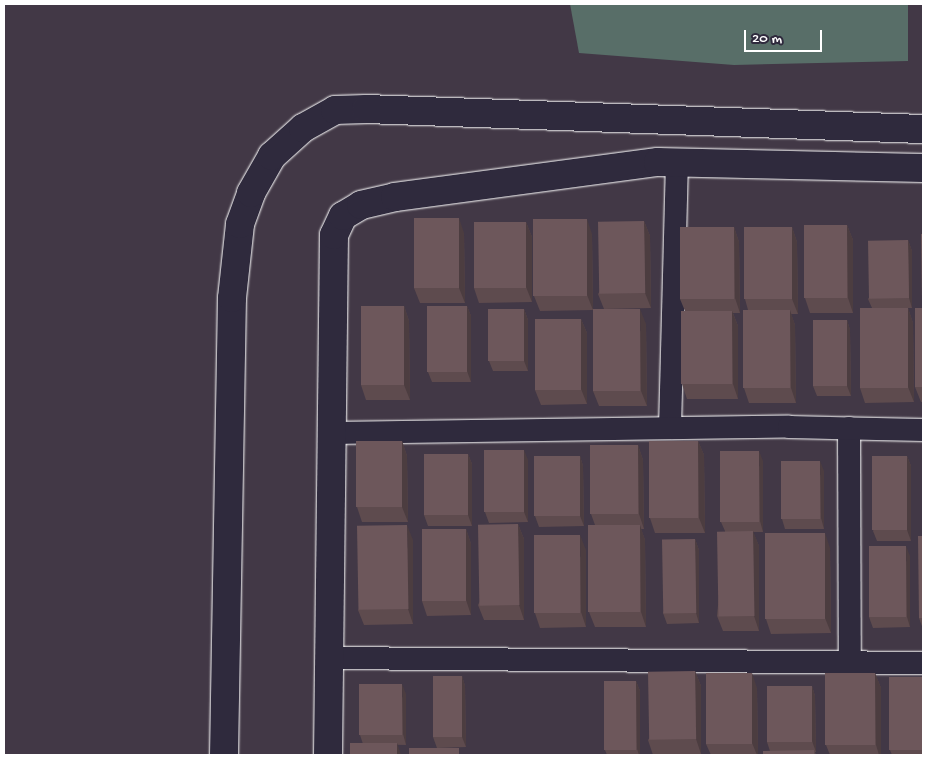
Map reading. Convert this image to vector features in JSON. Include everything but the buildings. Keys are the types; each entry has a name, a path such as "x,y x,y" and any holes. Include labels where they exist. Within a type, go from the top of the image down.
{"street":[{"path":"224,755 232,298 240,224 252,192 272,156 303,128 335,110 923,129"},
{"path":"742,124 743,164"},
{"path":"328,755 334,235 343,216 361,205 395,197 658,162 923,168"},
{"path":"670,428 676,162"},
{"path":"332,433 670,428 923,430"},
{"path":"849,428 850,663"},
{"path":"330,658 923,663"}],"green space":[{"path":"570,4 908,4 908,61 734,65 579,53"}]}
